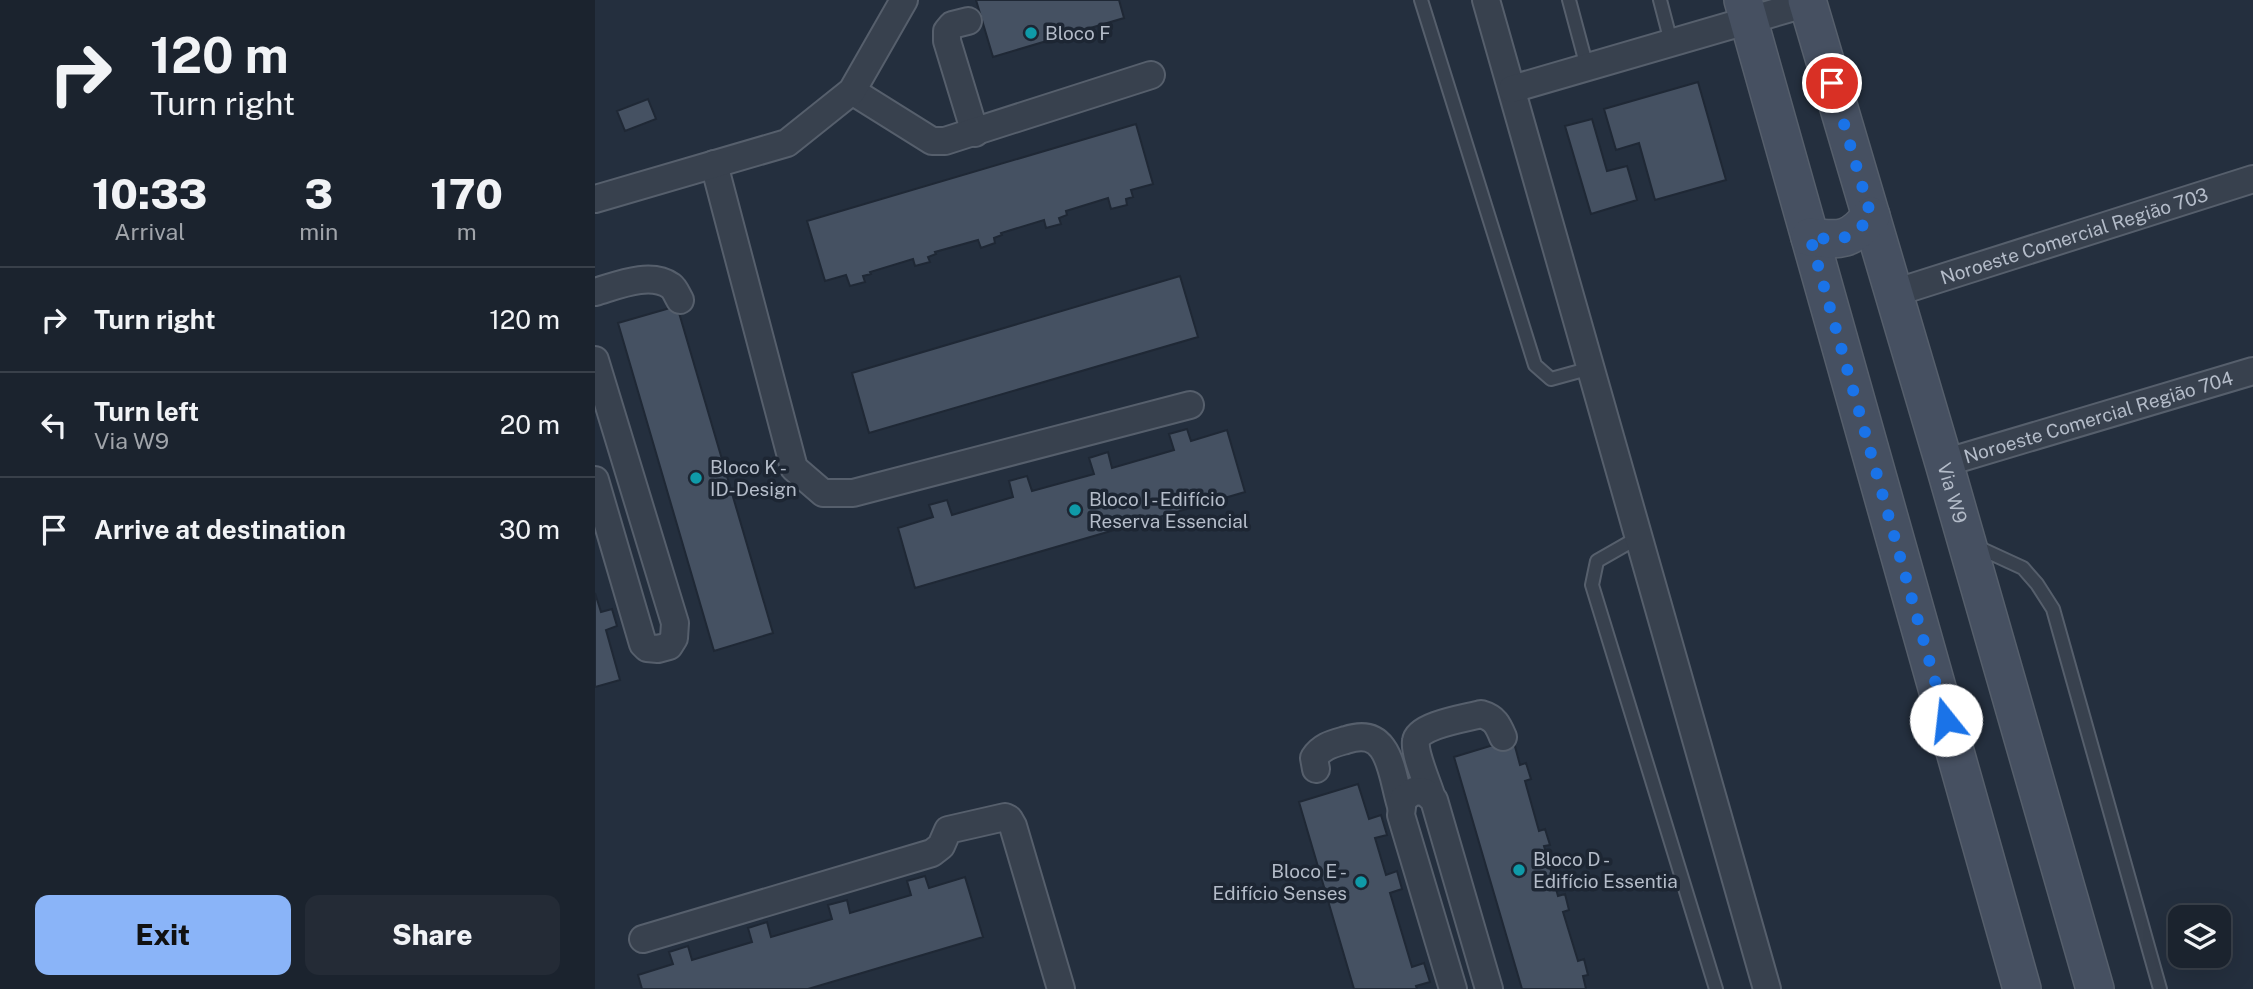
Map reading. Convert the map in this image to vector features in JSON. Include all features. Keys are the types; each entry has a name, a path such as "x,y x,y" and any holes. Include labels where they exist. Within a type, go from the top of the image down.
{"street":[{"path":"595,199 787,143 852,91 904,0"},
{"path":"1486,0 1767,989"},
{"path":"1512,89 1671,42 1746,10 1808,2"},
{"name":"Via W9","path":"1808,2 2095,989"},
{"path":"1746,10 2022,989"},
{"path":"968,21 951,25 947,31 947,41 975,133"},
{"path":"852,91 932,141 945,141 1151,75"},
{"path":"714,164 794,468 823,492 853,493 1190,405"},
{"name":"Noroeste Comercial Região 703","path":"1894,293 2253,179"},
{"path":"1810,237 1838,241 1857,233 1871,216"},
{"path":"595,292 633,282 657,280 672,287 680,300"},
{"path":"595,360 675,623 674,638 669,646 658,649 646,648 643,644 595,480"},
{"name":"Noroeste Comercial Região 704","path":"1944,463 2253,371"},
{"path":"1489,989 1416,741 1426,728 1481,714 1498,723 1503,737"},
{"path":"1316,769 1314,758 1321,748 1356,736 1374,738 1382,745 1386,755 1401,806"},
{"path":"1431,795 1414,791 1403,799 1401,815 1453,989"},
{"path":"643,939 932,853 941,846 949,830 1006,817 1013,826 1061,989"}],"lane":[{"path":"1422,0 1535,365 1551,379 1591,369"},
{"path":"1569,0 1587,67"},
{"path":"1660,0 1671,42"},
{"path":"1639,537 1597,561 1592,585 1716,989"},
{"path":"1967,542 2023,568 2053,609 2160,989"}],"building":[{"name":"Bloco F","path":"976,0 1119,0 1124,18 993,57"},
{"path":"1698,82 1726,180 1655,200 1639,143 1616,150 1604,109"},
{"path":"648,99 656,119 625,131 617,111"},
{"path":"1592,119 1607,171 1627,166 1637,200 1591,214 1565,126"},
{"path":"1136,124 1153,184 1131,190 1133,197 1126,199 1127,205 1111,209 1108,198 1066,211 1067,215 1059,218 1061,224 1046,228 1044,220 1001,233 1002,235 994,238 995,243 981,248 978,240 935,252 936,254 928,257 930,262 915,266 913,259 870,272 871,274 863,276 865,282 850,286 846,275 825,281 807,221"},
{"path":"1180,276 1198,337 869,433 852,373"},
{"name":"Bloco K - ID-Design","path":"677,306 773,633 714,651 618,323"},
{"name":"Bloco I - Edifício Reserva Essencial","path":"1187,429 1191,441 1227,430 1245,492 915,588 898,528 933,517 929,505 947,500 952,515 1013,497 1009,481 1027,476 1032,491 1094,474 1089,458 1108,452 1112,468 1174,450 1169,434"},
{"path":"595,593 601,612 612,609 617,626 606,630 620,680 595,687"},
{"name":"Bloco D - Edifício Essentia","path":"1513,739 1520,765 1526,763 1531,779 1525,781 1539,831 1545,829 1550,845 1544,846 1558,896 1565,894 1569,910 1563,912 1578,961 1584,959 1588,975 1583,976 1586,989 1522,989 1454,757"},
{"name":"Bloco E - Edifício Senses","path":"1358,784 1369,819 1381,815 1387,835 1375,838 1386,875 1397,871 1402,889 1390,893 1412,967 1424,963 1430,982 1416,986 1417,989 1354,989 1299,802"},
{"path":"925,876 929,888 965,877 983,937 808,989 642,989 638,975 673,964 669,952 688,946 692,960 752,942 748,928 767,922 771,937 832,919 828,905 847,900 850,913 911,895 907,881"}],"place":[{"name":"Bloco F","path":"1031,33"},
{"name":"Bloco K - ID-Design","path":"696,478"},
{"name":"Bloco I - Edifício Reserva Essencial","path":"1075,510"},
{"name":"Bloco D - Edifício Essentia","path":"1519,870"},
{"name":"Bloco E - Edifício Senses","path":"1361,882"}],"route":[{"path":"1832,83 1871,216 1857,233 1838,241 1810,237 1946,720"}]}
